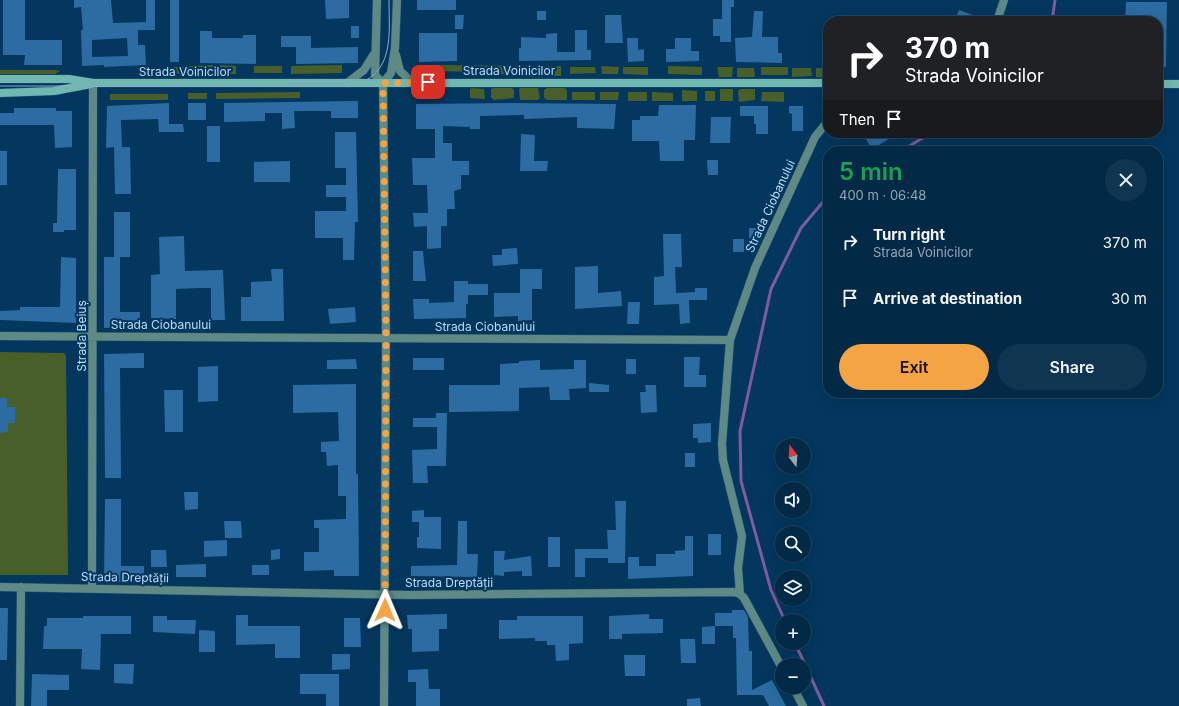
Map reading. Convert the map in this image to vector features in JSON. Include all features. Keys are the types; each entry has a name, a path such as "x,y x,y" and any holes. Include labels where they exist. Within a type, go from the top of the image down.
{"main road":[{"name":"Strada Voinicilor","path":"0,79 76,80 93,83 823,83"},
{"name":"Strada Voinicilor","path":"0,93 54,91 93,83"},
{"path":"1163,84 1179,84"}],"street":[{"path":"377,0 375,75 383,83"},
{"path":"384,706 386,594 386,338 383,83 391,73 395,48 397,0"},
{"path":"998,16 1004,0"},
{"path":"347,83 367,66 376,45"},
{"path":"395,48 400,71 412,82"},
{"name":"Strada Beiuș","path":"92,589 93,83"},
{"name":"Strada Ciobanului","path":"0,336 730,340 761,254 816,137 823,128"},
{"path":"730,340 722,444 723,460 742,536 738,568 740,594 744,598 777,658"},
{"name":"Strada Dreptății","path":"0,587 386,594 735,592 740,594"},
{"path":"20,706 21,587"},
{"path":"796,694 803,706"}],"green space":[{"path":"213,65 214,73 171,74 171,67"},
{"path":"218,65 236,66 236,74 218,74"},
{"path":"342,65 342,73 291,74 291,66"},
{"path":"435,65 537,66 537,75 535,77 476,72 436,71"},
{"path":"254,66 282,66 282,73 254,73"},
{"path":"544,66 561,66 561,76 544,76"},
{"path":"601,66 619,67 618,74 602,74"},
{"path":"668,66 702,67 702,75 668,74"},
{"path":"570,67 595,67 596,73 570,74"},
{"path":"623,67 648,67 648,75 623,74"},
{"path":"717,67 733,67 732,77 719,77"},
{"path":"761,67 788,67 788,75 761,75"},
{"path":"737,68 754,68 755,76 737,77"},
{"path":"792,68 811,68 812,76 792,77"},
{"path":"816,68 823,68 823,78 816,77"},
{"path":"0,70 60,71 55,74 0,74"},
{"path":"512,88 514,90 514,98 494,100 491,98 491,89"},
{"path":"520,88 538,88 540,98 538,100 520,100"},
{"path":"547,88 565,88 567,90 567,99 547,100 544,98 544,90"},
{"path":"470,89 484,89 485,99 470,98"},
{"path":"720,89 733,89 733,101 720,101"},
{"path":"740,89 755,89 755,100 739,102 738,91"},
{"path":"682,90 697,91 697,101 682,101"},
{"path":"705,91 715,91 715,101 705,101"},
{"path":"300,92 300,98 216,99 216,93"},
{"path":"572,92 595,92 595,100 572,100"},
{"path":"600,92 619,92 618,100 600,100"},
{"path":"628,92 647,92 647,101 628,101"},
{"path":"652,92 673,93 673,101 652,101"},
{"path":"762,92 784,92 784,102 761,101"},
{"path":"188,93 207,93 207,99 188,99"},
{"path":"110,94 168,94 168,100 110,100"},
{"path":"0,352 64,353 66,356 68,575 0,575"}],"building":[{"path":"3,0 25,0 25,40 62,40 62,65 24,65 25,55 3,55"},
{"path":"74,0 111,0 113,23 146,22 146,0 155,0 155,30 138,30 138,45 145,45 146,65 104,67 104,65 82,66 81,30 83,30 81,7 74,8","holes":["127,38 128,56 92,57 92,40"]},
{"path":"170,0 179,0 179,62 170,62"},
{"path":"325,0 349,0 349,18 326,19"},
{"path":"417,0 456,0 456,10 417,10"},
{"path":"722,0 734,0 734,7 731,7 731,42 720,42 720,36 713,36 713,19 722,19"},
{"path":"1126,2 1167,2 1166,67 1163,67 1163,16 1125,16"},
{"path":"959,10 975,16 957,16"},
{"path":"537,11 546,11 546,20 537,20"},
{"path":"754,11 763,11 762,37 778,37 778,53 782,53 782,63 736,62 735,38 752,37"},
{"path":"455,15 464,15 463,29 455,29"},
{"path":"605,15 621,15 623,43 605,43"},
{"path":"351,26 359,26 359,38 351,38"},
{"path":"575,30 587,30 587,50 591,50 591,60 519,61 521,37 546,38 546,34 557,33 557,52 575,52"},
{"path":"200,31 212,31 212,38 243,38 243,35 256,35 256,64 200,63"},
{"path":"419,33 457,33 457,61 419,62"},
{"path":"281,36 311,36 311,48 358,47 358,63 296,64 296,47 281,47"},
{"path":"627,38 638,38 638,50 644,49 644,61 628,62"},
{"path":"675,38 691,38 691,51 699,51 699,61 666,62 666,49 675,49"},
{"path":"358,101 358,118 331,118 331,111 294,111 295,128 282,129 282,113 265,113 265,121 224,122 224,103"},
{"path":"169,103 169,124 183,124 184,132 159,132 158,119 121,120 122,147 130,147 131,194 115,194 114,147 106,148 107,106"},
{"path":"188,103 206,103 206,120 188,120"},
{"path":"416,104 616,104 614,129 577,128 577,117 524,119 524,115 480,116 480,129 443,126 443,143 452,143 452,161 469,161 469,175 461,175 461,189 454,191 455,209 447,209 447,226 441,226 441,248 427,249 427,226 414,227 413,213 428,213 427,185 413,185 412,158 435,158 435,129 416,129"},
{"path":"659,105 696,105 695,140 684,140 684,161 660,161 659,141 632,141 632,120 640,120 640,116 658,116"},
{"path":"740,106 768,106 768,134 756,134 754,116 740,116"},
{"path":"789,106 803,106 803,131 792,131 792,114 789,113"},
{"path":"14,108 56,108 56,111 72,111 72,147 55,148 54,125 0,125 0,113 14,113"},
{"path":"711,117 731,117 730,143 710,143"},
{"path":"207,126 220,126 220,162 207,162"},
{"path":"335,132 356,132 358,222 355,222 354,260 343,260 343,238 315,238 315,211 346,211 346,197 326,197 326,185 346,185 346,168 335,168"},
{"path":"521,134 535,135 534,161 548,161 547,171 520,171"},
{"path":"865,138 891,138 877,146 870,146"},
{"path":"0,151 7,151 7,185 0,185"},
{"path":"707,160 718,160 718,175 708,175"},
{"path":"290,161 290,182 254,182 254,162"},
{"path":"58,169 76,169 76,230 53,232 53,223 57,223"},
{"path":"114,212 130,212 130,257 114,257"},
{"path":"749,228 761,228 762,238 749,238"},
{"path":"663,234 681,234 682,267 675,267 676,293 695,292 695,288 707,288 707,300 689,300 690,323 680,324 679,304 654,305 654,277 664,276"},
{"path":"184,236 185,271 223,270 225,320 211,320 211,288 176,289 176,319 151,318 151,275 160,274 159,237"},
{"path":"733,239 744,239 744,252 733,252"},
{"path":"517,248 518,264 493,266 492,255 502,255 502,249"},
{"path":"413,251 423,251 426,281 413,281"},
{"path":"61,257 76,258 76,323 0,320 0,311 20,310 20,307 60,307"},
{"path":"104,257 120,257 120,312 140,312 140,327 104,328"},
{"path":"598,266 598,293 621,291 622,306 575,309 575,267"},
{"path":"271,269 283,269 284,321 241,321 241,297 251,297 251,282 272,281"},
{"path":"520,269 542,269 542,289 532,289 532,320 518,321 518,316 494,317 494,293 520,293"},
{"path":"454,281 468,281 468,284 488,284 488,295 468,295 468,304 466,304 466,318 414,319 413,299 429,299 429,303 454,302"},
{"path":"628,302 640,302 639,324 627,324"},
{"path":"355,307 356,322 330,324 328,309"},
{"path":"144,353 144,368 120,368 121,478 105,478 104,354"},
{"path":"684,357 700,357 699,375 706,375 706,387 684,387"},
{"path":"413,358 444,358 444,370 413,370"},
{"path":"356,359 357,369 327,369 327,360"},
{"path":"626,359 636,359 636,374 626,374"},
{"path":"540,360 540,370 574,369 574,360 586,360 586,388 569,389 570,400 550,400 549,387 519,388 519,411 449,412 449,385 500,385 500,364"},
{"path":"218,366 218,401 198,402 198,367"},
{"path":"589,383 609,385 609,392 589,392"},
{"path":"356,384 356,474 358,474 359,576 334,576 334,570 304,571 304,552 319,552 319,528 314,528 314,520 346,519 346,496 338,496 338,465 327,466 326,452 321,452 321,442 339,441 338,412 293,413 293,385"},
{"path":"645,385 656,385 657,412 641,413 640,392 646,392"},
{"path":"164,390 183,390 183,432 165,432"},
{"path":"0,398 7,398 7,407 15,407 15,423 8,423 8,432 0,433"},
{"path":"436,413 447,413 446,466 427,466 428,483 413,483 412,450 437,449 437,427 413,427 413,418 436,418"},
{"path":"711,423 711,442 698,443 698,438 693,438 693,424"},
{"path":"685,453 695,453 695,467 685,467"},
{"path":"184,492 198,492 198,509 185,510"},
{"path":"105,499 121,499 121,566 144,566 144,582 104,582"},
{"path":"615,501 626,501 625,563 608,563 608,558 585,558 585,577 575,577 575,549 608,549 607,530 616,530"},
{"path":"424,510 424,517 441,517 441,549 417,548 419,522 412,522 412,511"},
{"path":"224,521 241,521 242,538 225,538"},
{"path":"458,521 467,521 467,554 478,554 477,577 411,576 411,566 457,565"},
{"path":"708,534 721,534 721,555 708,555"},
{"path":"685,536 693,536 693,576 628,579 628,557 639,557 639,566 656,566 656,554 675,554 675,551 685,550"},
{"path":"548,537 560,537 560,567 548,567"},
{"path":"227,540 227,556 204,557 204,541"},
{"path":"280,549 280,559 271,560 271,550"},
{"path":"151,550 166,550 167,567 151,567"},
{"path":"494,551 505,551 504,560 531,556 532,576 522,576 522,571 504,572 504,576 494,575"},
{"path":"206,564 206,577 176,577 176,565"},
{"path":"252,565 269,565 269,575 252,575"},
{"path":"0,608 8,608 7,660 0,660"},
{"path":"732,610 744,610 748,617 749,651 752,651 752,690 772,680 775,686 775,694 780,694 786,706 769,706 763,695 737,695 736,638 733,638 733,626 715,626 715,613 732,613"},
{"path":"447,614 447,629 439,629 439,651 412,652 412,629 408,629 407,615"},
{"path":"649,614 649,619 663,619 663,633 622,634 622,639 609,639 609,616"},
{"path":"236,615 248,615 248,626 300,626 300,658 275,658 275,644 236,645"},
{"path":"83,616 131,616 131,634 101,634 100,670 81,669 82,649 43,649 44,626 47,626 47,618 83,618"},
{"path":"153,616 167,616 167,620 196,620 195,634 153,632"},
{"path":"517,616 583,616 583,643 569,644 569,660 556,661 555,645 547,645 547,641 535,641 535,638 499,639 499,620 517,620"},
{"path":"344,618 360,618 361,647 344,647"},
{"path":"715,626 715,644 702,644 702,627"},
{"path":"199,630 215,631 215,652 199,652"},
{"path":"680,639 695,639 696,663 681,663"},
{"path":"332,654 350,654 350,669 332,670"},
{"path":"624,655 645,655 645,676 625,676"},
{"path":"114,664 134,664 133,684 114,683"},
{"path":"428,669 429,689 440,689 440,706 416,706 416,682 408,682 408,670"},
{"path":"32,674 69,675 69,690 47,690 47,706 31,706"},
{"path":"300,674 339,674 339,706 326,706 326,694 300,694"},
{"path":"700,698 701,706 687,706 687,699"}],"waterway":[{"path":"1053,16 1055,0"},
{"path":"909,146 923,138"},
{"path":"782,614 771,590 741,481 740,431 771,289 801,228 823,202"},
{"path":"798,650 824,706"}],"tram line":[{"path":"0,86 353,86 367,80 383,63 389,40 389,0"},
{"path":"289,81 357,80"}],"route":[{"path":"385,610 386,338 383,83 428,82"}]}
